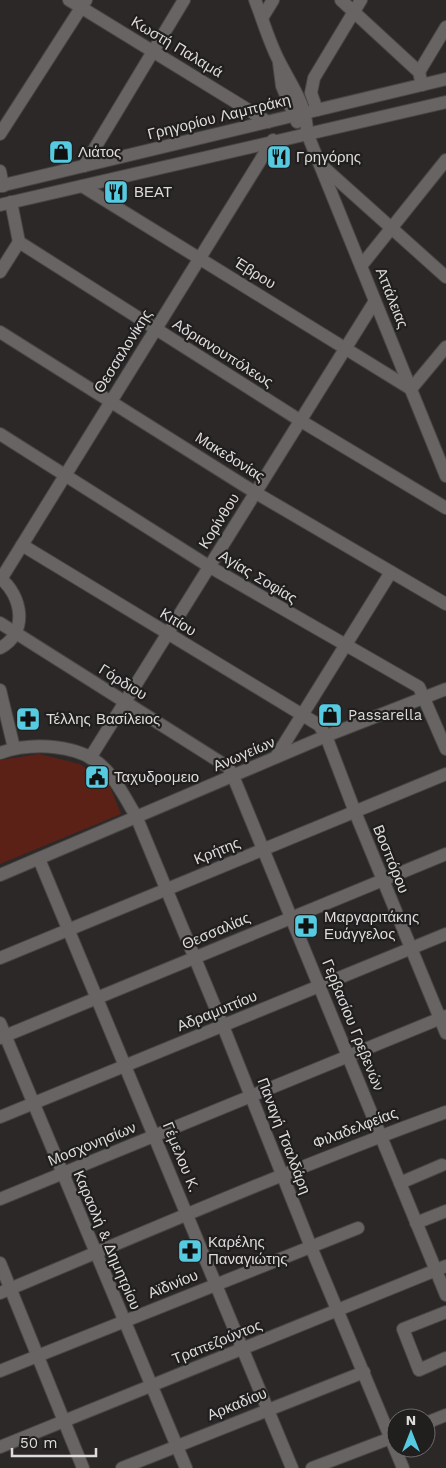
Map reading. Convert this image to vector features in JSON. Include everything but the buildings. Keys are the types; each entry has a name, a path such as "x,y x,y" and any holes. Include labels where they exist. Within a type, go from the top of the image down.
{"street":[{"name":"Κωστή Παλαμά","path":"68,0 83,4 153,52 268,122"},
{"path":"84,166 184,0"},
{"name":"Αττάλειας","path":"255,0 279,62 282,86 305,113 301,130 307,133 320,164 446,476"},
{"path":"262,18 273,0"},
{"path":"341,0 420,79 446,27"},
{"path":"305,113 314,78 361,0"},
{"path":"0,134 83,4"},
{"name":"Γρηγορίου Λαμπράκη","path":"2,186 305,113 420,79 446,79"},
{"path":"0,272 19,242 6,204 273,140 446,102"},
{"name":"Θεσσαλονίκης","path":"1,579 273,140"},
{"path":"361,266 391,226 446,160"},
{"path":"320,164 446,277"},
{"path":"0,172 2,186"},
{"name":"Έβρου","path":"82,186 411,389"},
{"name":"Αδριανουπόλεως","path":"19,242 301,421 446,508"},
{"name":"Κορίνθου","path":"90,758 376,301"},
{"name":"Μακεδονίας","path":"0,332 256,493 446,604"},
{"path":"411,389 446,347"},
{"name":"Αγίας Σοφίας","path":"0,434 210,567 346,647 419,687 424,696"},
{"name":"Κιτίου","path":"22,545 167,635 319,725"},
{"path":"276,757 391,572"},
{"path":"0,648 15,633 19,623 20,608 14,592 1,579"},
{"name":"Γόρδιου","path":"0,624 125,702 231,772"},
{"name":"Ανωγείων","path":"0,875 231,772 276,757 446,688"},
{"path":"0,690 14,748"},
{"path":"424,696 446,749"},
{"name":"Βοσπόρου","path":"319,725 326,736 410,948 443,1017 446,1033"},
{"path":"0,753 14,748 51,746 90,758"},
{"name":"Παναγή Τσαλδάρη","path":"90,758 106,769 136,816 224,1026 311,1247 386,1419"},
{"name":"Γερβασίου Γρεβενών","path":"231,772 416,1223 441,1268 446,1295"},
{"name":"Κρήτης","path":"0,958 446,774"},
{"name":"Θεσσαλίας","path":"3,1037 446,854"},
{"name":"Γέμελου Κ.","path":"39,859 292,1468"},
{"name":"Αδραμυττίου","path":"0,1117 446,934"},
{"name":"Μοσχονησίων","path":"0,1199 443,1017"},
{"name":"Καραολή & Δημητρίου","path":"0,1023 3,1037 186,1468"},
{"name":"Φιλαδελφείας","path":"5,1291 281,1174 446,1112"},
{"path":"400,1183 442,1165"},
{"path":"416,1223 446,1211"},
{"name":"Αϊδινίου","path":"0,1371 358,1228"},
{"path":"0,1263 5,1291 38,1356 83,1468"},
{"name":"Τραπεζούντος","path":"0,1447 441,1268"},
{"path":"446,1312 403,1329 419,1370 446,1358"},
{"name":"Αρκαδίου","path":"122,1468 364,1372"},
{"path":"312,1468 386,1439"}],"shaded area":[{"path":"39,754 80,764 110,787 121,814 0,864 0,760"}],"place":[{"name":"Λιάτος","path":"61,152"},
{"name":"Γρηγόρης","path":"279,157"},
{"name":"ΒΕΑΤ","path":"116,192"},
{"name":"Passarella","path":"330,715"},
{"name":"Τέλλης Βασίλειος","path":"28,719"},
{"name":"Ταχυδρομειο","path":"97,777"},
{"name":"Μαργαριτάκης Ευάγγελος","path":"306,926"},
{"name":"Καρέλης Παναγιώτης","path":"190,1251"}]}
